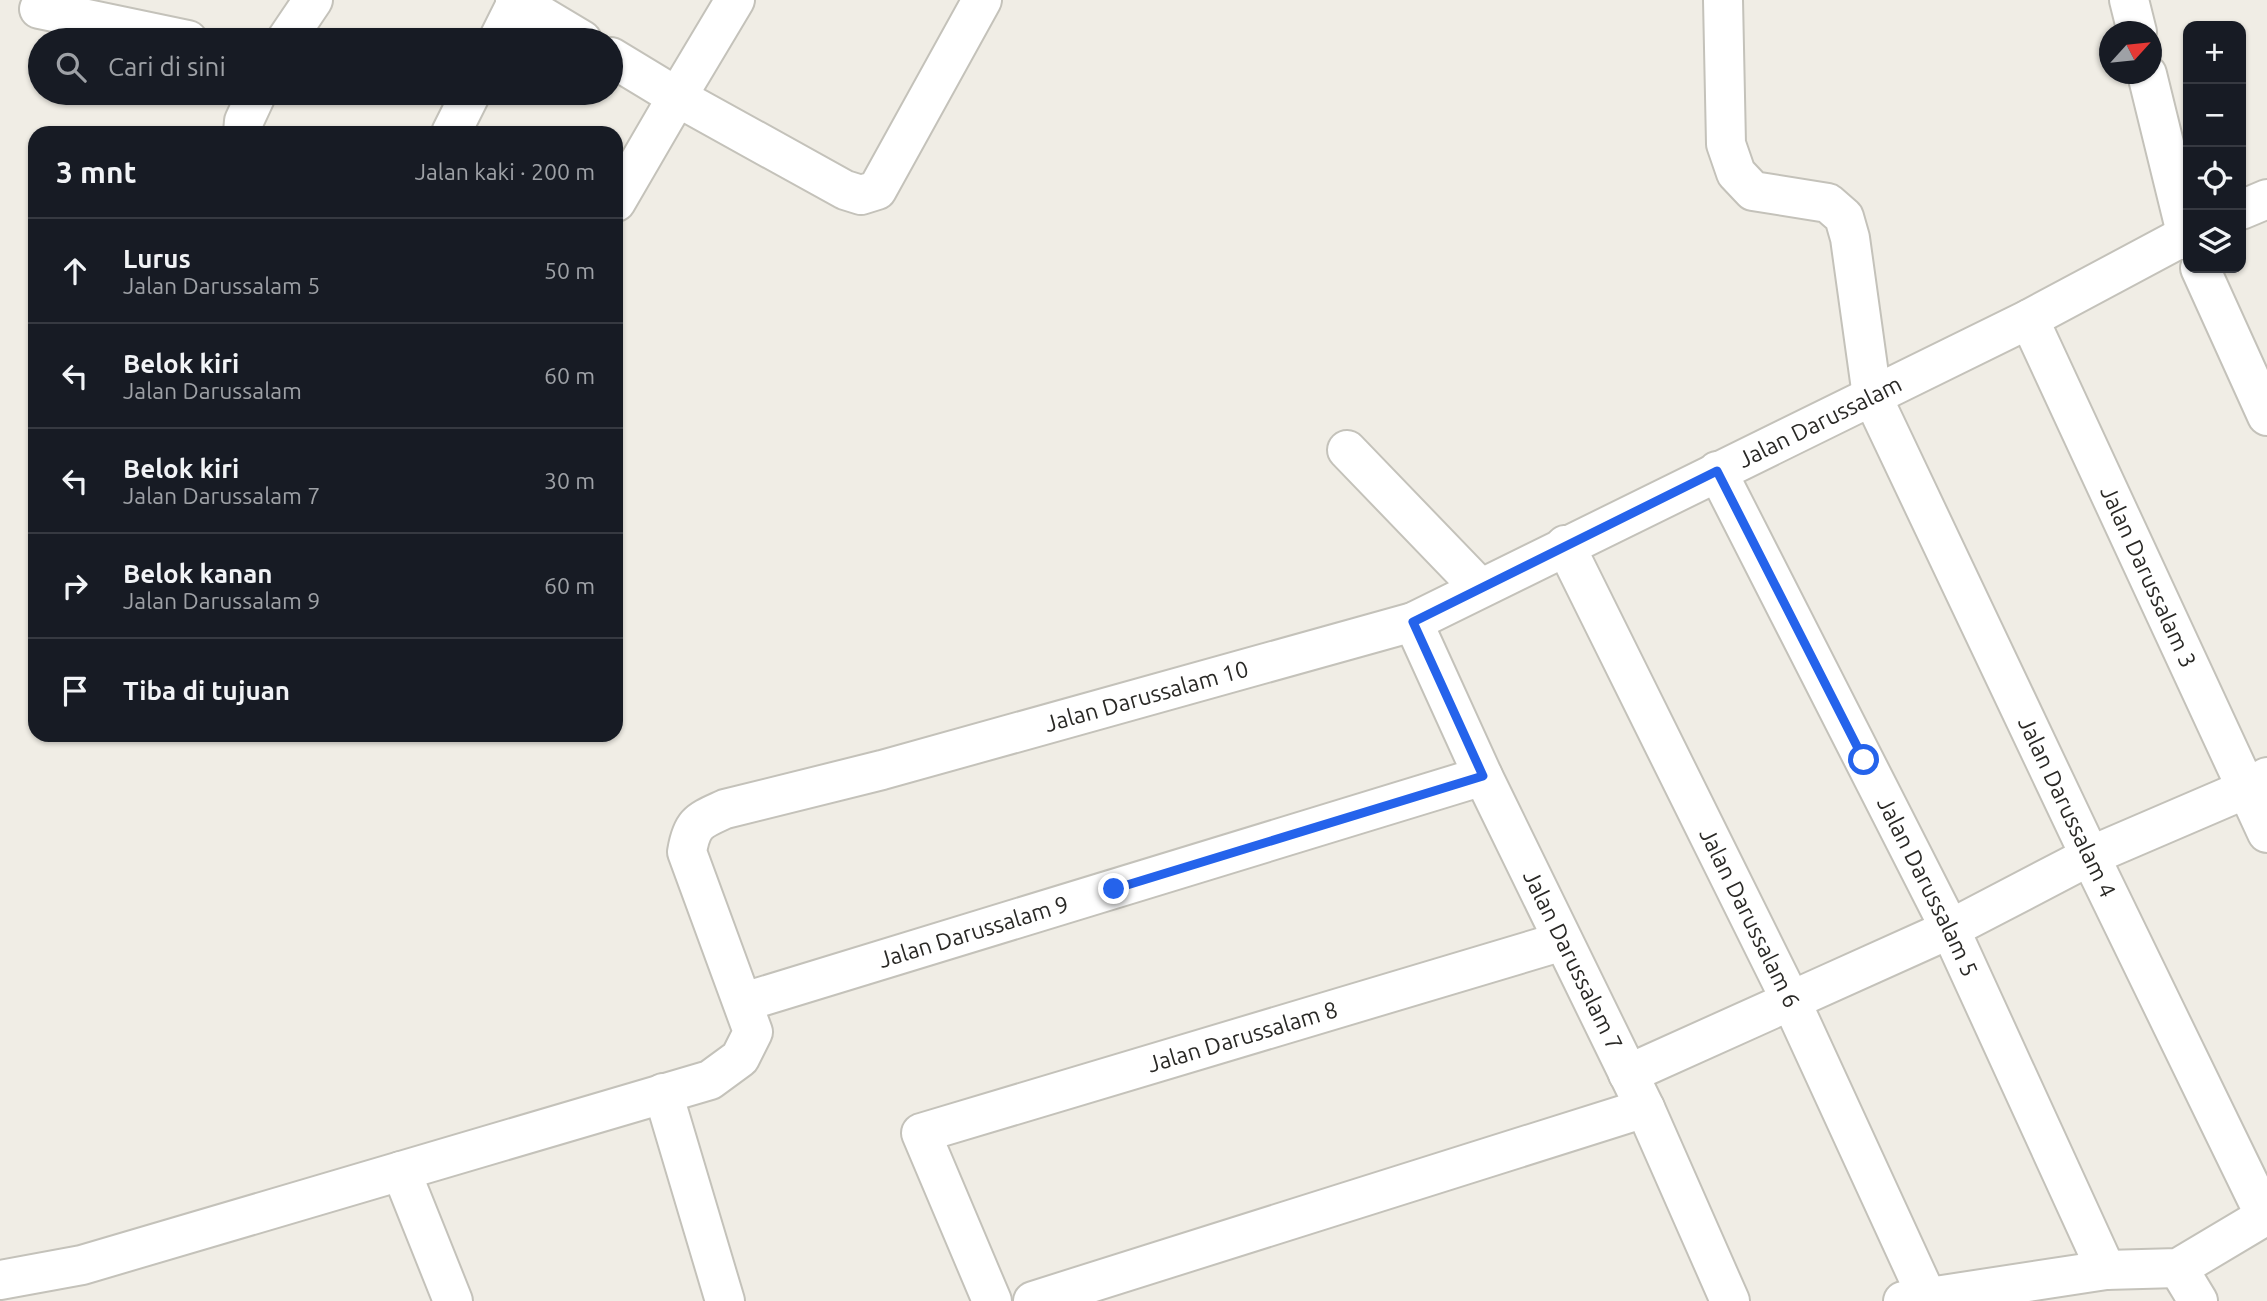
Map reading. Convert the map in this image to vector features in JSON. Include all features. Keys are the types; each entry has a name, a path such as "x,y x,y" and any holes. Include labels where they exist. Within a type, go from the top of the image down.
{"street":[{"path":"294,28 313,0"},
{"path":"503,28 516,0 562,28"},
{"path":"623,190 734,0"},
{"path":"623,64 845,190 862,195 877,190 982,0"},
{"name":"Jalan Darussalam 4","path":"1723,0 1726,144 1736,173 1753,191 1828,202 1844,217 1850,238 1872,396 2090,856 2266,1216"},
{"path":"2129,0 2134,21"},
{"path":"39,9 130,28"},
{"path":"2150,84 2183,213"},
{"path":"244,126 251,105"},
{"path":"454,126 465,105"},
{"path":"2246,208 2267,198"},
{"name":"Jalan Darussalam","path":"1413,622 2029,319 2183,248"},
{"path":"2204,273 2267,416"},
{"name":"Jalan Darussalam 3","path":"2029,319 2256,783 2267,832"},
{"path":"1347,450 1480,588"},
{"name":"Jalan Darussalam 5","path":"1717,471 1950,929 2106,1270"},
{"name":"Jalan Darussalam 6","path":"1565,545 1791,1001 1915,1299"},
{"name":"Jalan Darussalam 10","path":"0,1280 82,1265 710,1080 740,1058 753,1032 687,852 691,831 704,819 725,809 882,770 1413,622"},
{"name":"Jalan Darussalam 7","path":"1413,622 1483,776 1645,1108 1730,1301"},
{"name":"Jalan Darussalam 9","path":"744,1002 1483,776"},
{"path":"1628,1074 1950,929 2090,856 2256,783"},
{"name":"Jalan Darussalam 8","path":"992,1301 921,1133 1563,941"},
{"path":"663,1093 725,1301"},
{"path":"1033,1301 1645,1108"},
{"path":"401,1171 453,1301"},
{"path":"1915,1299 2106,1270 2178,1268 2266,1216"},
{"path":"2178,1268 2198,1301"}],"route":[{"path":"1114,889 1483,776 1413,622 1717,471 1864,760"}]}
